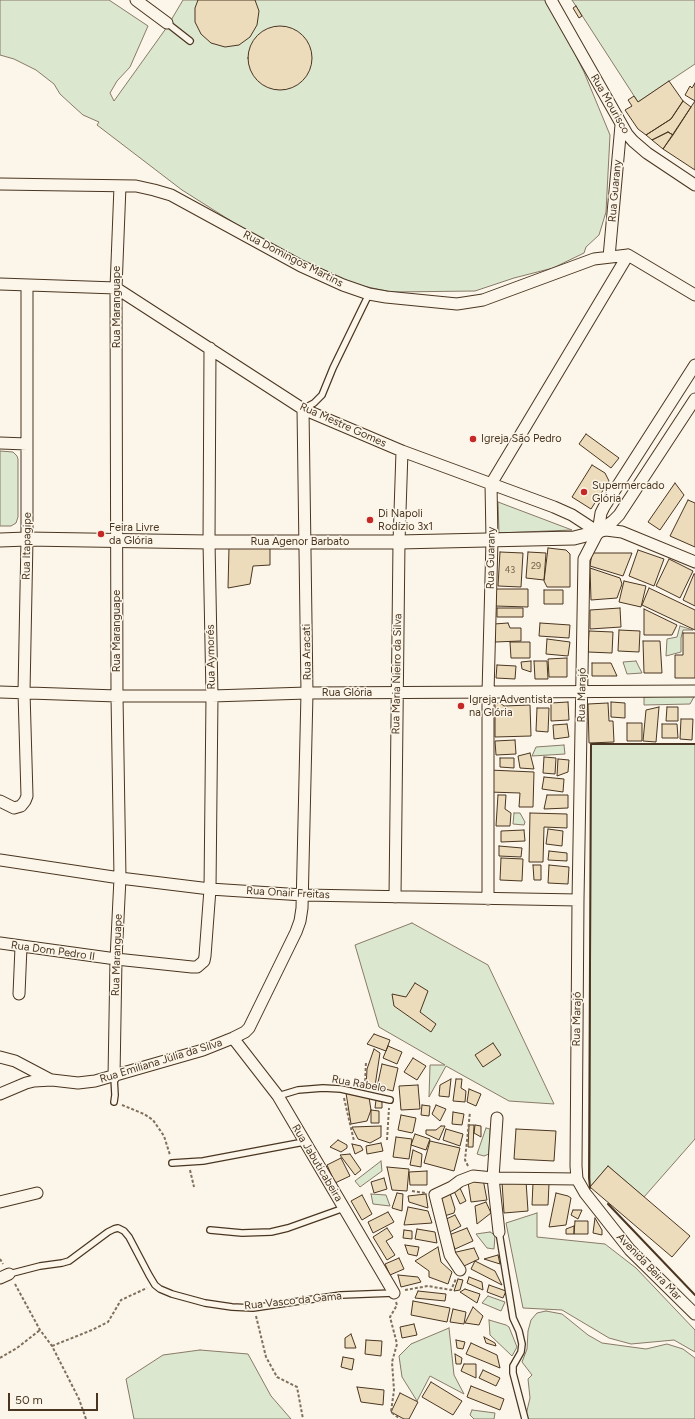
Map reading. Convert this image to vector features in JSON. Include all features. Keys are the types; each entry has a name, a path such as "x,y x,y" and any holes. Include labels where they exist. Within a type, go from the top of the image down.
{"street":[{"path":"136,0 167,23"},
{"name":"Rua Mourisco","path":"551,0 621,125 633,141 643,150 695,185"},
{"name":"Rua Guarany","path":"609,257 621,125"},
{"name":"Rua Domingos Martins","path":"0,184 136,186 170,195 301,266 343,285 369,294 427,302 457,304 483,300 594,259 628,255"},
{"name":"Rua Maranguape","path":"114,1077 116,959 120,878 117,696 116,288 120,186"},
{"path":"491,484 628,255 695,295"},
{"path":"0,284 116,288"},
{"name":"Rua Itapagipe","path":"0,801 14,808 21,806 27,796 24,692 27,539 27,285"},
{"name":"Rua Mestre Gomes","path":"116,288 303,409 402,451 554,507 598,532"},
{"name":"Rua Aymorés","path":"201,964 204,961 205,956 210,889 212,696 209,542 210,348"},
{"name":"Rua Marajó","path":"577,1179 578,900 584,559 598,532 601,513 604,507 695,365"},
{"name":"Rua Marajó","path":"598,532 619,516 695,399"},
{"name":"Rua Aracati","path":"303,409 307,693 303,895"},
{"path":"0,443 27,444"},
{"name":"Rua Maria Nieiro da Silva","path":"395,897 399,542 402,451"},
{"name":"Rua Guarany","path":"488,899 488,693 492,540 491,484"},
{"path":"598,532 606,530 622,532 695,562"},
{"name":"Rua Agenor Barbato","path":"0,540 399,542 574,538 598,532"},
{"name":"Rua Glória","path":"0,692 117,696 212,696 307,693 582,693 695,691"},
{"name":"Rua Onair Freitas","path":"0,860 120,878 210,889 303,895 578,900"},
{"name":"Rua Emiliana Júlia da Silva","path":"0,1094 26,1083 52,1080 86,1083 114,1077 203,1050 245,1032 249,1028 300,921 303,895"},
{"name":"Rua Dom Pedro II","path":"0,943 116,959 192,967 197,967 201,964"},
{"path":"19,994 21,947"},
{"name":"Rua Jabuticabeira","path":"233,1038 278,1096 394,1293"},
{"path":"0,1056 15,1061 52,1080"},
{"path":"497,1118 493,1178 499,1232"},
{"path":"460,1270 449,1251 434,1195 473,1176 493,1178 577,1179"},
{"name":"Avenida Beira Mar","path":"577,1179 594,1205 630,1250 695,1314"},
{"path":"0,1202 37,1193"}],"lane":[{"path":"167,23 190,41"},
{"path":"303,409 314,403 322,395 333,368 369,294"},
{"path":"114,1077 114,1102"},
{"name":"Rua Rabelo","path":"278,1096 309,1089 341,1089 365,1093 390,1100"},
{"path":"172,1163 188,1163 224,1158 304,1142"},
{"path":"210,1230 242,1233 271,1232 288,1228 344,1208"},
{"path":"5,1276 40,1266 69,1261 108,1232 118,1228 124,1231 129,1237 156,1285"},
{"path":"499,1232 513,1318 519,1331 522,1344 521,1352 513,1366 513,1373 525,1419"},
{"name":"Rua Vasco da Gama","path":"156,1285 160,1289 172,1294 205,1303 232,1307 254,1308 341,1295 394,1293"}],"path":[{"path":"365,1093 366,1061"},
{"path":"341,1089 354,1141"},
{"path":"387,1140 390,1100"},
{"path":"114,1102 144,1114 153,1120 164,1136 172,1163"},
{"path":"470,1112 465,1160 473,1176"},
{"path":"188,1163 194,1187"},
{"path":"0,1259 5,1276 52,1346 79,1399 86,1419"},
{"path":"400,1419 391,1412 394,1390 392,1362 396,1351 396,1344 390,1317 397,1305 394,1293 428,1286 451,1290 460,1270"},
{"path":"52,1346 108,1322 121,1300 156,1285"},
{"path":"254,1308 266,1357 277,1376 297,1387 303,1419"},
{"path":"0,1358 17,1348 40,1330"}],"green space":[{"path":"0,0 109,0 148,26 130,67 117,81 110,93 114,101 167,27 183,0 546,0 557,18 584,72 610,135 606,212 599,235 586,247 584,253 553,268 514,278 475,291 392,292 333,280 288,257 182,190 97,125 99,122 83,115 60,94 54,84 36,70 14,59 0,55"},
{"path":"572,0 695,0 695,64 638,102"},
{"path":"0,451 13,452 18,459 18,517 16,523 11,526 0,526"},
{"path":"498,502 572,530 499,533"},
{"path":"680,626 693,630 683,630 681,638 681,652 666,656 667,639 677,637"},
{"path":"636,661 642,673 627,674 623,662"},
{"path":"695,695 690,704 644,705 644,697"},
{"path":"591,744 695,744 695,1139 644,1197 608,1166 590,1187"},
{"path":"564,745 565,754 532,756 536,747"},
{"path":"514,813 520,813 525,822 524,825 513,824"},
{"path":"412,923 488,965 554,1104 509,1101 446,1066 429,1097 430,1065 445,1065 379,1027 355,945"},
{"path":"486,1128 490,1129 489,1154 484,1156 477,1154"},
{"path":"381,1161 382,1171 360,1187 355,1181"},
{"path":"371,1194 386,1195 390,1206 373,1204"},
{"path":"537,1213 537,1237 605,1244 636,1268 695,1330 695,1352 674,1340 631,1344 609,1338 562,1310 523,1308 506,1223"},
{"path":"490,1232 495,1235 494,1249 487,1248 476,1234"},
{"path":"488,1296 505,1302 501,1311 482,1303"},
{"path":"546,1311 562,1314 588,1335 602,1343 646,1349 667,1344 683,1349 695,1358 695,1419 525,1419 530,1398 528,1379 532,1375 522,1362 527,1349 528,1331 531,1320 537,1313"},
{"path":"489,1320 509,1327 517,1347 512,1356 490,1335"},
{"path":"449,1328 454,1375 464,1394 430,1376 417,1401 402,1377 399,1356 411,1344"},
{"path":"200,1350 248,1354 271,1396 291,1419 134,1419 126,1379 163,1355"},
{"path":"472,1410 495,1413 494,1419 474,1419 470,1415"}],"building":[{"path":"198,0 255,0 259,11 257,25 250,37 239,45 225,47 211,43 201,34 195,22 195,8"},
{"path":"576,6 582,16 579,18 573,8"},
{"path":"274,26 286,26 303,35 310,46 312,58 310,70 303,81 286,90 274,90 262,85 253,76 248,64 248,52 253,40 262,31"},
{"path":"669,81 683,101 671,119 646,135 638,129 625,110 632,106 628,100 634,96 638,102"},
{"path":"695,83 695,101 685,95 690,86 692,88"},
{"path":"683,101 691,107 673,135 668,132 652,140 646,135 671,119"},
{"path":"695,101 695,170 663,149"},
{"path":"668,132 673,135 663,149 652,140"},
{"path":"586,434 619,458 611,468 579,444"},
{"path":"592,465 605,473 609,481 591,509 572,497"},
{"path":"675,483 684,495 660,530 648,522"},
{"path":"688,500 695,503 695,547 670,536"},
{"path":"270,546 270,565 253,566 250,584 228,588 229,547"},
{"path":"548,548 566,550 570,554 570,587 547,587 544,581"},
{"path":"638,550 664,559 654,586 629,576"},
{"path":"500,552 523,553 521,587 498,586"},
{"path":"528,552 546,553 544,580 526,578"},
{"path":"592,553 632,553 623,576 590,566"},
{"path":"669,559 693,571 680,598 656,586"},
{"path":"590,568 620,578 622,584 617,598 591,600"},
{"path":"695,574 695,606 683,600"},
{"path":"624,581 646,586 641,607 619,602"},
{"path":"649,588 695,610 695,630 642,605"},
{"path":"495,589 528,589 528,607 495,606"},
{"path":"544,590 563,590 563,604 544,604"},
{"path":"497,608 523,608 523,617 497,617"},
{"path":"620,608 621,627 590,629 590,610"},
{"path":"644,609 677,625 672,635 644,635"},
{"path":"508,623 510,628 521,628 521,641 495,642 494,624"},
{"path":"540,623 570,625 569,638 539,636"},
{"path":"619,630 640,631 639,652 618,651"},
{"path":"589,631 613,632 612,653 588,652"},
{"path":"683,633 695,633 695,678 675,678 675,655 683,655"},
{"path":"547,639 570,642 568,656 546,654"},
{"path":"643,641 660,641 662,673 644,673"},
{"path":"510,642 530,642 530,658 511,658"},
{"path":"567,658 567,677 549,677 548,659"},
{"path":"531,661 531,672 522,669 521,662"},
{"path":"534,661 547,661 548,679 535,679"},
{"path":"592,663 611,663 617,676 592,676"},
{"path":"497,665 516,666 515,679 496,678"},
{"path":"568,702 569,720 551,721 551,703"},
{"path":"611,702 625,703 625,718 611,717"},
{"path":"495,703 500,703 504,706 530,705 531,736 495,737"},
{"path":"608,703 609,721 613,721 614,742 589,743 588,704"},
{"path":"659,707 656,742 643,741 646,710"},
{"path":"667,707 678,707 678,721 666,721"},
{"path":"537,708 549,708 548,732 536,731"},
{"path":"681,719 693,719 692,740 680,739"},
{"path":"627,723 642,723 642,741 627,741"},
{"path":"567,724 569,737 554,739 553,725"},
{"path":"662,724 677,724 678,738 662,738"},
{"path":"515,740 516,754 496,755 495,741"},
{"path":"530,753 534,769 520,768 518,756"},
{"path":"544,757 556,758 555,774 543,773"},
{"path":"500,758 514,758 514,768 500,767"},
{"path":"558,759 569,760 568,772 557,776"},
{"path":"489,770 534,772 533,807 519,807 520,793 489,792"},
{"path":"544,777 564,779 563,792 542,789"},
{"path":"498,795 506,795 505,809 511,813 510,826 496,826"},
{"path":"547,795 568,795 568,808 544,809"},
{"path":"530,813 567,814 567,828 544,827 543,862 529,862"},
{"path":"548,829 563,831 562,846 546,844"},
{"path":"524,830 525,841 501,842 501,831"},
{"path":"499,846 522,848 521,857 499,856"},
{"path":"549,851 567,853 567,861 548,860"},
{"path":"501,858 523,859 522,881 500,880"},
{"path":"533,865 541,865 541,880 534,880"},
{"path":"549,865 569,867 568,884 548,883"},
{"path":"415,983 428,991 420,1012 436,1024 431,1032 394,1006 392,994 406,997"},
{"path":"374,1034 390,1040 386,1051 367,1044"},
{"path":"493,1043 501,1055 483,1067 475,1055"},
{"path":"388,1046 402,1052 397,1064 383,1058"},
{"path":"374,1049 380,1053 375,1086 366,1087 367,1069"},
{"path":"413,1058 426,1066 417,1080 404,1072"},
{"path":"382,1064 398,1068 393,1091 377,1087"},
{"path":"451,1079 449,1097 439,1096 440,1085"},
{"path":"456,1079 462,1079 461,1088 466,1091 465,1102 453,1101"},
{"path":"418,1085 420,1109 401,1110 399,1086"},
{"path":"469,1089 481,1094 476,1106 467,1102"},
{"path":"346,1093 369,1097 371,1110 367,1121 351,1124"},
{"path":"376,1100 382,1102 382,1108 375,1108"},
{"path":"422,1105 430,1106 429,1116 421,1115"},
{"path":"436,1105 446,1109 440,1121 432,1114"},
{"path":"371,1110 379,1111 379,1123 371,1123"},
{"path":"453,1112 464,1114 462,1125 452,1124"},
{"path":"401,1115 416,1118 412,1133 398,1130"},
{"path":"469,1125 474,1125 473,1147 468,1147"},
{"path":"475,1125 481,1126 481,1137 474,1133"},
{"path":"381,1126 381,1137 370,1143 358,1139 352,1127"},
{"path":"441,1126 445,1126 439,1140 426,1134 426,1130 436,1130"},
{"path":"446,1129 463,1134 460,1146 443,1140"},
{"path":"516,1129 556,1131 554,1161 514,1159"},
{"path":"415,1134 430,1139 426,1150 411,1145"},
{"path":"396,1137 412,1139 409,1159 393,1157"},
{"path":"338,1140 347,1145 347,1148 341,1152 330,1147"},
{"path":"430,1141 460,1148 454,1171 424,1163"},
{"path":"381,1143 383,1151 367,1154 366,1146"},
{"path":"352,1144 361,1146 363,1150 355,1154"},
{"path":"413,1150 422,1154 421,1167 410,1165"},
{"path":"350,1154 361,1170 355,1175 340,1155"},
{"path":"341,1158 350,1176 335,1183 327,1165"},
{"path":"608,1166 690,1236 672,1257 590,1187"},
{"path":"387,1167 409,1169 407,1191 392,1190"},
{"path":"427,1171 427,1185 410,1185 409,1172"},
{"path":"384,1178 387,1189 374,1193 371,1182"},
{"path":"483,1179 487,1200 471,1202 468,1182"},
{"path":"526,1181 528,1211 504,1213 502,1182"},
{"path":"533,1183 549,1184 548,1205 532,1205"},
{"path":"460,1188 466,1201 460,1204 454,1191"},
{"path":"449,1190 455,1209 454,1213 441,1217 434,1194"},
{"path":"397,1193 403,1194 402,1211 392,1208"},
{"path":"556,1193 571,1198 566,1225 549,1227"},
{"path":"426,1194 428,1208 409,1202 408,1196"},
{"path":"362,1195 372,1214 362,1220 351,1201"},
{"path":"486,1202 491,1213 477,1224 475,1206"},
{"path":"408,1207 428,1211 432,1223 404,1225"},
{"path":"573,1210 582,1210 578,1219 571,1215"},
{"path":"388,1212 394,1222 373,1233 368,1222"},
{"path":"455,1215 461,1226 448,1233 442,1221"},
{"path":"595,1218 602,1230 602,1235 593,1233"},
{"path":"575,1221 588,1221 588,1234 574,1234"},
{"path":"574,1226 574,1234 566,1234 566,1229"},
{"path":"387,1228 393,1237 386,1241 395,1255 387,1260 373,1237"},
{"path":"467,1228 473,1241 455,1249 449,1235"},
{"path":"417,1229 435,1232 437,1243 415,1239"},
{"path":"404,1230 412,1231 412,1239 403,1238"},
{"path":"405,1245 419,1247 417,1256 408,1254"},
{"path":"438,1247 441,1262 452,1272 448,1284 429,1277 429,1271 415,1261"},
{"path":"474,1248 479,1259 464,1266 452,1253"},
{"path":"498,1255 500,1264 484,1259"},
{"path":"399,1258 404,1269 390,1275 385,1264"},
{"path":"475,1261 495,1271 502,1285 471,1269"},
{"path":"398,1275 418,1277 421,1282 401,1287"},
{"path":"469,1277 482,1282 483,1290 467,1283"},
{"path":"458,1279 463,1280 460,1290 454,1291"},
{"path":"489,1285 506,1291 503,1298 487,1292"},
{"path":"465,1289 480,1294 477,1303 460,1292"},
{"path":"418,1291 446,1294 445,1301 415,1298"},
{"path":"413,1301 450,1308 447,1322 411,1315"},
{"path":"473,1307 483,1316 479,1325 465,1323"},
{"path":"453,1309 466,1312 464,1324 450,1322"},
{"path":"414,1324 417,1335 402,1338 400,1327"},
{"path":"351,1334 356,1348 345,1348 345,1338"},
{"path":"484,1337 495,1343 496,1346 486,1343"},
{"path":"366,1340 382,1341 381,1356 365,1354"},
{"path":"456,1340 465,1342 463,1349 457,1348"},
{"path":"471,1343 497,1355 500,1368 466,1354"},
{"path":"455,1354 462,1358 461,1364 456,1364"},
{"path":"343,1357 354,1359 352,1370 341,1367"},
{"path":"464,1364 476,1364 476,1378 461,1371"},
{"path":"483,1370 500,1378 496,1386 479,1378"},
{"path":"431,1382 462,1401 453,1415 422,1397"},
{"path":"471,1386 504,1399 500,1410 467,1397"},
{"path":"357,1387 384,1390 383,1405 361,1402"},
{"path":"400,1393 418,1402 409,1419 404,1419 391,1412"}],"wall":[{"path":"590,1188 591,744 695,744"},
{"path":"608,1204 695,1295"}],"place":[{"name":"Igreja São Pedro","path":"473,439"},
{"name":"Supermercado Glória","path":"584,492"},
{"name":"Di Napoli Rodízio 3x1","path":"370,520"},
{"name":"Feira Livre da Glória","path":"101,534"},
{"name":"Igreja Adventista na Glória","path":"461,706"}]}
